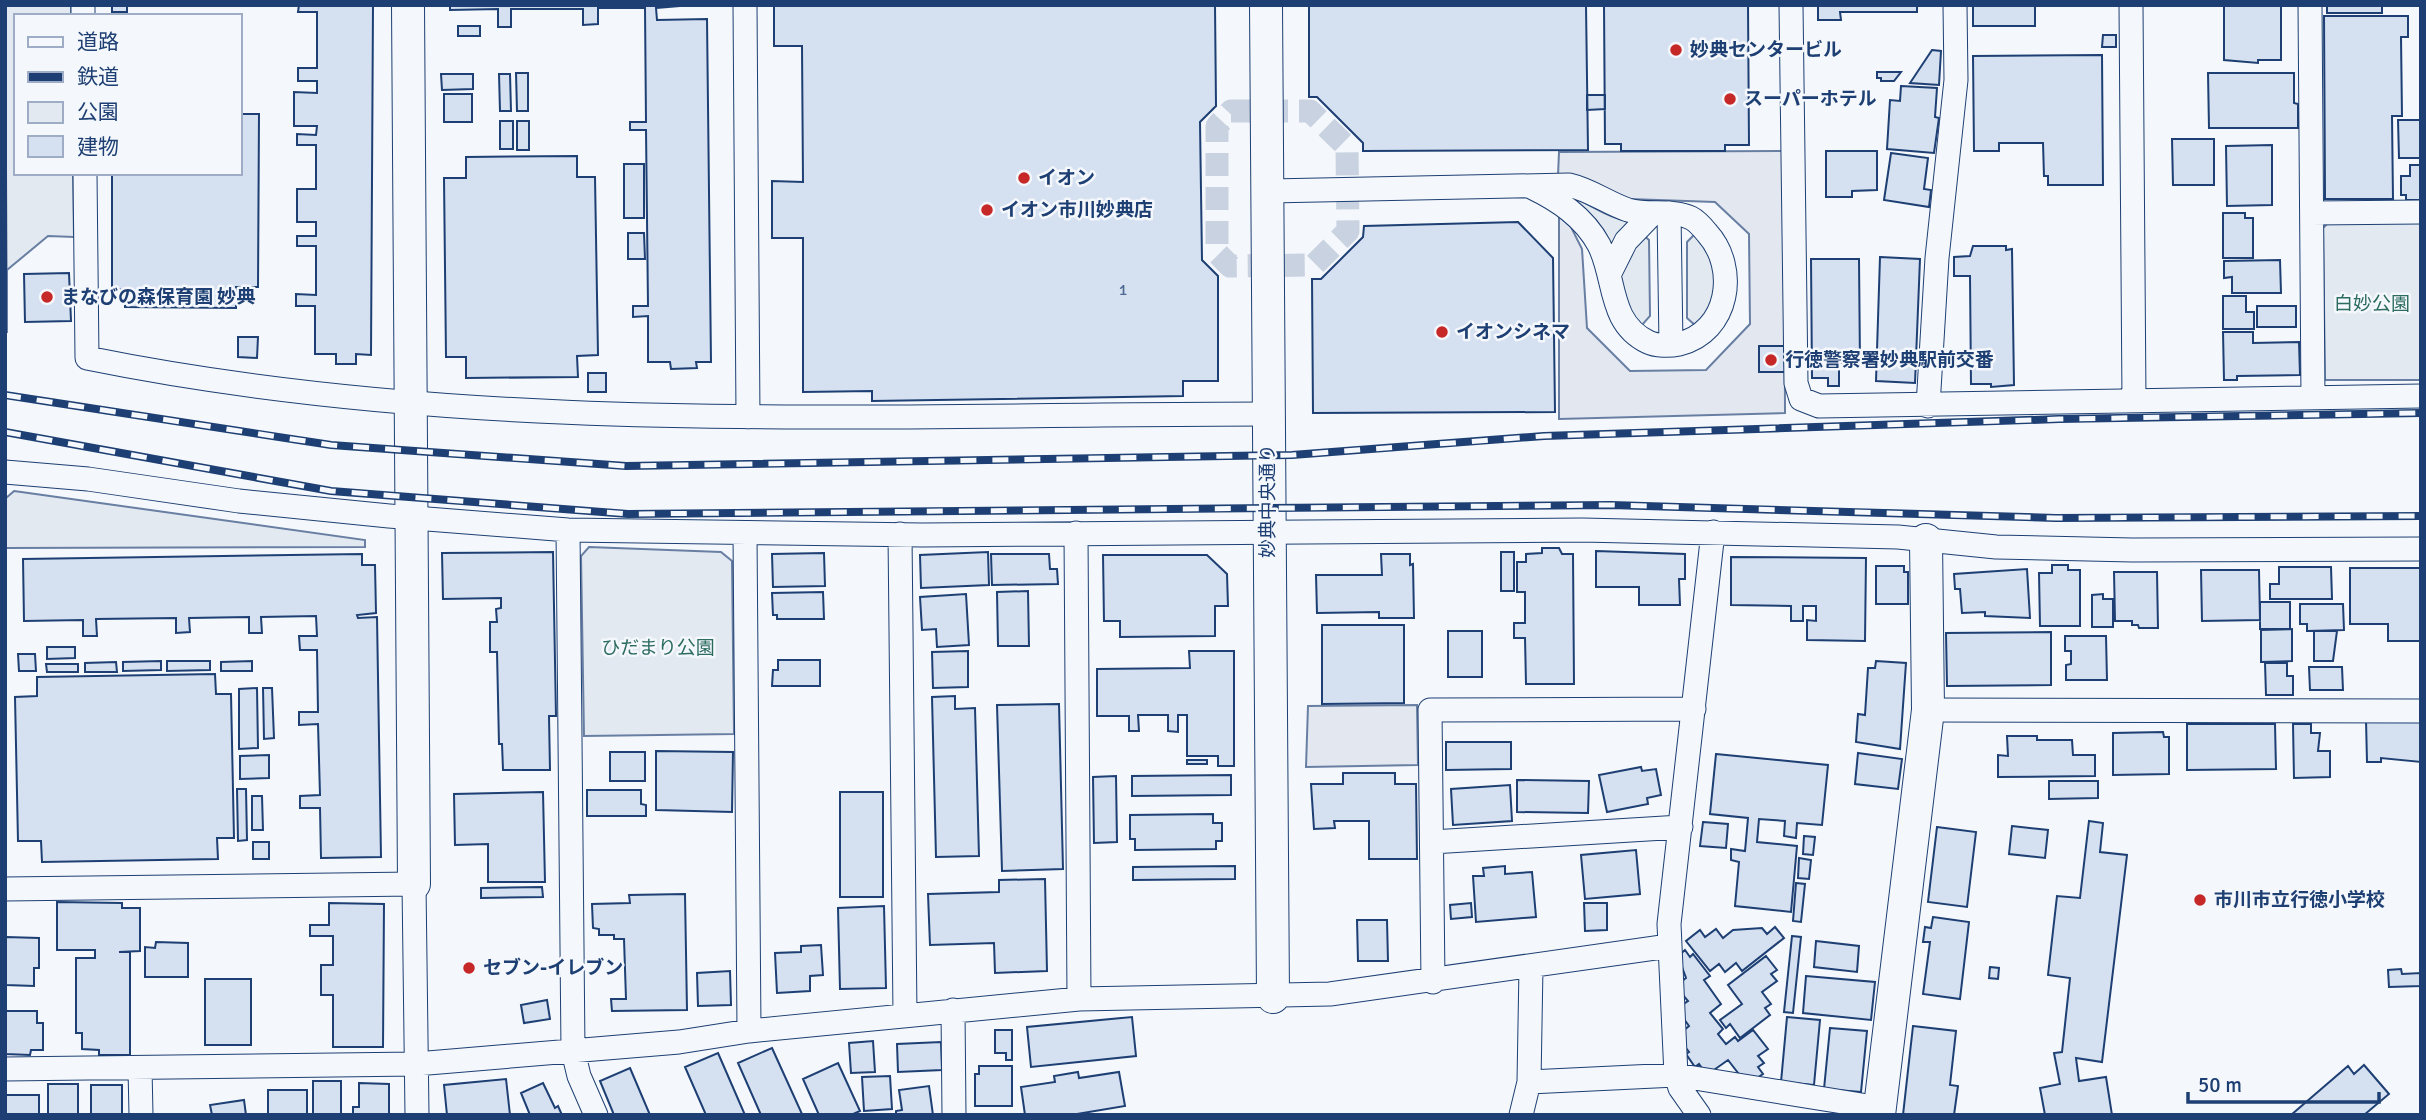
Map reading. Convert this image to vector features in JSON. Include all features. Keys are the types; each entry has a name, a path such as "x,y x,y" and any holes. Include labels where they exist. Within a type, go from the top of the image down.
{"street":[{"path":"408,5 417,1115"},
{"path":"745,5 748,417"},
{"name":"妙典中央通り","path":"1266,5 1273,997"},
{"path":"1791,5 1796,383 1801,399 1818,406 1928,406 2421,396"},
{"path":"1928,406 1937,258 1956,80 1955,5"},
{"path":"2131,5 2134,401"},
{"path":"2310,5 2313,398"},
{"path":"85,175 87,358 176,376 274,390 411,403 622,417 1268,414"},
{"path":"1268,191 1569,185 1587,189 1630,211 1692,218 1718,245 1727,285 1722,308 1695,340 1671,345 1649,342 1620,316 1612,293 1610,273 1599,244 1583,222 1559,201 1531,187"},
{"path":"2312,213 2421,212"},
{"path":"1610,273 1626,241 1661,213"},
{"path":"1661,213 1671,345"},
{"path":"5,472 88,479 239,501 568,530 745,534 1268,531 1713,533 1926,540 1997,547 2132,550 2421,549"},
{"path":"568,530 573,1051 579,1076 596,1115"},
{"path":"1076,533 1079,999"},
{"path":"1699,1115 1680,1088 1676,1074 1669,924 1713,533"},
{"path":"745,534 749,1031"},
{"path":"900,534 905,1015"},
{"path":"1529,1082 1676,1074 1880,1111 1928,710 1926,540"},
{"path":"1433,982 1430,710 1694,709"},
{"path":"1928,710 2421,711"},
{"path":"1432,842 1681,827"},
{"path":"5,888 414,884"},
{"path":"5,1069 416,1064 573,1051 1079,999 1330,994 1433,982 1670,946"},
{"path":"1521,1115 1529,1082 1531,967"},
{"path":"953,1010 954,1115"},
{"path":"141,1068 141,1115"}],"green space":[{"path":"5,5 71,5 71,14 14,14 14,175 73,175 74,237 48,236 7,270 7,333"},
{"path":"1568,195 1608,215 1633,222 1612,251"},
{"name":"白妙公園","path":"2421,219 2421,380 2325,380 2323,228 2331,220"},
{"path":"1641,233 1649,240 1650,316 1642,325 1624,301 1620,279 1627,258"},
{"path":"1695,234 1711,257 1717,284 1712,306 1696,326 1687,318 1687,242"},
{"path":"14,491 365,540 365,547 6,548 5,499"},
{"name":"ひだまり公園","path":"589,547 721,552 732,561 734,734 584,736 581,556"}],"shaded area":[{"path":"1784,151 1785,367 1784,346 1759,346 1759,372 1785,372 1785,413 1559,419 1559,214 1569,223 1582,249 1587,328 1630,371 1706,370 1750,324 1749,234 1715,202 1629,199 1558,176 1559,152"},
{"path":"1417,705 1418,765 1306,767 1308,706"}],"building":[{"path":"112,5 127,5 127,12 112,12"},
{"path":"299,5 373,5 371,355 356,354 356,364 336,364 336,354 315,354 315,306 296,306 296,294 316,295 316,246 297,246 297,236 316,236 316,222 297,222 297,189 316,189 316,145 297,145 297,134 316,135 317,126 294,126 294,92 317,93 317,81 298,81 298,68 317,68 317,12 298,12"},
{"path":"450,5 692,5 656,8 657,20 707,19 711,362 696,362 697,368 671,369 670,362 648,362 648,316 633,317 633,306 648,306 646,130 630,130 630,122 646,122 645,8 598,8 598,24 583,25 583,9 511,9 511,27 498,27 498,9 450,10"},
{"name":"イオン市川妙典店","path":"774,5 1215,5 1216,106 1200,122 1202,260 1218,276 1218,381 1183,381 1183,396 872,401 872,391 803,392 803,238 772,238 772,181 803,182 802,46 774,46"},
{"path":"1309,5 1586,5 1588,150 1363,151 1363,143 1317,97 1309,97"},
{"name":"妙典センタービル","path":"1604,5 1748,5 1749,145 1725,145 1725,151 1621,151 1621,144 1605,144"},
{"path":"1818,5 1917,5 1917,12 1840,12 1841,20 1818,20"},
{"path":"1973,5 2035,5 2035,26 1973,26"},
{"path":"2224,5 2281,5 2281,60 2258,60 2258,63 2224,60"},
{"path":"2327,5 2382,5 2382,13 2327,13"},
{"path":"2324,16 2408,16 2408,37 2401,37 2402,116 2392,116 2393,199 2325,199"},
{"path":"458,26 480,26 480,36 458,36"},
{"path":"2103,35 2116,35 2116,47 2102,47"},
{"path":"1932,50 1941,51 1939,85 1910,83"},
{"path":"2102,55 2103,185 2048,185 2048,176 2044,176 2043,143 1999,143 1999,151 1974,151 1973,56"},
{"path":"1877,72 1901,72 1894,81 1881,81 1881,78 1877,78"},
{"path":"516,73 528,73 528,111 517,111"},
{"path":"2208,73 2294,73 2294,103 2298,104 2298,128 2209,128"},
{"path":"441,74 473,74 473,89 442,90"},
{"path":"499,74 510,74 511,111 500,111"},
{"path":"1901,86 1937,88 1935,117 1939,118 1934,153 1887,149 1890,100 1900,101"},
{"path":"444,94 472,94 472,122 444,122"},
{"path":"1587,95 1605,95 1605,109 1587,110"},
{"path":"242,114 259,114 258,287 236,287 236,308 125,307 125,290 112,289 112,175 242,175"},
{"path":"2398,120 2421,120 2421,158 2399,158"},
{"path":"500,121 513,121 513,149 500,149"},
{"path":"517,121 529,121 529,150 517,150"},
{"path":"2172,139 2214,139 2214,185 2173,185"},
{"path":"2272,145 2272,205 2227,206 2226,146"},
{"path":"1826,151 1877,151 1877,190 1852,191 1852,197 1826,197"},
{"path":"1891,153 1928,158 1924,189 1931,190 1929,207 1884,200"},
{"path":"577,156 577,177 595,177 598,355 577,356 578,377 466,378 466,357 446,357 444,178 466,178 466,157"},
{"path":"624,164 644,164 644,218 624,218"},
{"path":"2410,165 2421,165 2421,200 2406,200 2406,195 2401,195 2401,176 2410,176"},
{"path":"2223,213 2245,213 2245,218 2253,218 2253,258 2223,258"},
{"path":"1518,222 1553,258 1555,412 1313,413 1312,279 1321,279 1363,237 1364,226"},
{"path":"628,233 644,233 645,259 628,259"},
{"path":"1973,246 2006,246 2006,250 2012,249 2014,385 1991,387 1991,384 1971,384 1970,276 1954,276 1954,257 1970,256"},
{"path":"1880,257 1920,259 1915,383 1876,381"},
{"path":"1811,259 1859,259 1860,364 1839,364 1839,386 1828,386 1828,378 1812,378"},
{"path":"2280,260 2281,293 2232,293 2232,277 2224,278 2224,261"},
{"name":"まなびの森保育園 妙典","path":"69,273 71,321 25,322 24,274"},
{"path":"2223,296 2246,296 2246,312 2254,312 2254,329 2223,329"},
{"path":"2257,306 2296,306 2296,327 2257,327"},
{"path":"2223,332 2253,332 2253,343 2299,342 2300,375 2237,376 2237,380 2224,380"},
{"path":"238,337 258,337 257,358 238,357"},
{"path":"1759,346 1784,346 1785,372 1759,372"},
{"path":"588,373 606,373 606,392 588,392"},
{"path":"1542,548 1559,548 1562,554 1573,554 1574,684 1526,684 1525,638 1514,638 1514,623 1525,623 1525,592 1517,592 1517,562 1526,562 1526,554 1542,553"},
{"path":"1596,551 1685,554 1685,579 1679,579 1680,605 1639,605 1639,587 1596,587"},
{"path":"553,552 556,716 549,716 550,770 503,770 502,744 499,744 497,652 490,652 490,622 497,622 496,609 501,608 501,598 443,599 442,553"},
{"path":"988,552 989,585 921,588 920,555"},
{"path":"1501,552 1514,552 1514,591 1501,591"},
{"path":"824,553 825,586 773,587 772,554"},
{"path":"362,554 362,565 375,565 376,613 357,615 358,618 377,617 381,857 321,858 320,808 300,808 300,796 320,795 318,724 299,725 299,712 318,712 317,650 300,650 299,636 317,636 316,616 261,617 262,633 249,633 249,617 189,618 190,632 176,633 176,618 96,619 97,636 83,636 83,620 24,621 23,559"},
{"path":"991,554 1049,554 1050,569 1057,569 1058,584 992,585"},
{"path":"1381,554 1410,554 1410,565 1413,564 1414,618 1379,618 1379,612 1317,613 1316,575 1382,575"},
{"path":"1103,555 1207,555 1227,574 1228,606 1215,606 1215,636 1120,637 1120,621 1104,621"},
{"path":"1731,557 1866,558 1865,641 1807,640 1807,620 1816,621 1816,606 1803,606 1803,621 1791,621 1791,606 1731,605"},
{"path":"2052,565 2068,565 2068,570 2080,570 2080,626 2040,626 2039,573 2052,573"},
{"path":"1876,566 1904,566 1904,572 1908,572 1908,604 1876,604"},
{"path":"2279,567 2331,567 2332,599 2270,599 2270,584 2279,584"},
{"path":"2350,568 2421,568 2421,641 2388,641 2388,624 2350,624"},
{"path":"2027,569 2030,618 1985,616 1985,612 1962,613 1960,589 1955,589 1954,574"},
{"path":"2201,570 2259,570 2260,620 2202,621"},
{"path":"2114,572 2157,572 2158,628 2139,628 2138,625 2132,625 2132,621 2115,621"},
{"path":"1028,591 1029,646 998,646 997,592"},
{"path":"823,592 824,619 777,619 777,615 773,615 772,593"},
{"path":"966,594 969,645 937,647 936,629 922,630 920,597"},
{"path":"2103,594 2103,599 2113,599 2113,627 2092,627 2092,595"},
{"path":"2260,602 2290,602 2290,629 2260,629"},
{"path":"2300,604 2343,604 2344,630 2307,631 2307,624 2300,624"},
{"path":"1322,625 1404,625 1404,703 1322,704"},
{"path":"2292,629 2292,661 2261,662 2261,630"},
{"path":"1448,631 1482,631 1482,677 1448,677"},
{"path":"2314,631 2337,631 2333,661 2314,661"},
{"path":"2051,632 2051,685 1947,686 1946,633"},
{"path":"2065,636 2106,636 2107,680 2066,680 2066,665 2071,664 2071,651 2065,651"},
{"path":"47,647 75,647 75,658 47,659"},
{"path":"968,651 968,687 933,688 932,652"},
{"path":"1189,651 1234,651 1234,766 1218,766 1218,756 1187,756 1187,715 1178,715 1178,732 1168,731 1168,715 1138,715 1139,731 1129,731 1129,716 1097,716 1097,669 1190,668"},
{"path":"18,654 35,654 36,671 19,671"},
{"path":"778,660 820,660 820,686 772,686 773,670 778,670"},
{"path":"161,661 161,670 123,671 123,662"},
{"path":"167,661 210,661 210,670 167,671"},
{"path":"252,661 252,671 221,671 221,662"},
{"path":"1876,661 1906,663 1900,749 1856,742 1858,714 1865,715 1868,668 1875,668"},
{"path":"116,662 117,672 85,672 85,663"},
{"path":"2265,663 2287,663 2287,676 2293,676 2293,695 2266,695"},
{"path":"46,664 78,664 78,672 47,672"},
{"path":"2309,667 2342,667 2343,690 2310,690"},
{"path":"215,674 216,694 231,694 234,838 217,838 218,859 42,862 41,841 18,841 15,697 37,696 37,677"},
{"path":"257,688 258,748 239,749 239,689"},
{"path":"263,688 272,688 274,738 264,739"},
{"path":"955,696 955,709 975,708 979,856 936,857 932,697"},
{"path":"1059,704 1063,869 1002,871 997,705"},
{"path":"2366,720 2421,720 2421,762 2381,758 2381,762 2367,762"},
{"path":"2187,724 2275,724 2276,769 2187,770"},
{"path":"2293,724 2311,724 2311,733 2320,733 2318,751 2330,751 2330,777 2294,778"},
{"path":"2163,732 2164,737 2169,737 2169,774 2113,775 2113,733"},
{"path":"2007,736 2037,736 2037,740 2072,740 2073,755 2095,755 2095,776 1998,777 1998,755 2008,756"},
{"path":"1446,742 1511,742 1511,769 1446,770"},
{"path":"656,751 733,752 732,812 656,810"},
{"path":"610,752 645,752 645,781 610,781"},
{"path":"1858,753 1902,759 1898,789 1855,784"},
{"path":"1716,754 1828,765 1822,825 1797,823 1796,838 1784,836 1785,821 1759,819 1757,842 1797,846 1791,912 1735,906 1739,862 1731,860 1731,849 1745,851 1748,818 1710,814"},
{"path":"269,755 269,778 240,779 240,756"},
{"path":"1187,760 1207,760 1207,764 1187,764"},
{"path":"1641,767 1642,771 1656,769 1661,795 1647,798 1648,804 1607,812 1599,775"},
{"path":"1343,773 1395,773 1395,784 1416,784 1417,859 1369,859 1369,821 1334,821 1335,828 1314,829 1311,784 1343,784"},
{"path":"1231,775 1231,795 1132,796 1132,776"},
{"path":"1116,776 1117,842 1094,843 1093,777"},
{"path":"1517,780 1589,781 1588,813 1517,812"},
{"path":"2049,781 2098,781 2098,798 2049,799"},
{"path":"1510,785 1512,821 1453,825 1451,789"},
{"path":"237,789 246,789 247,840 238,841"},
{"path":"587,790 641,790 641,804 646,805 646,816 587,816"},
{"path":"543,792 545,882 488,882 488,844 455,845 454,794"},
{"path":"840,792 883,792 883,897 840,897"},
{"path":"252,796 262,796 263,830 252,830"},
{"path":"1213,814 1213,823 1222,823 1222,841 1216,841 1216,849 1135,850 1135,839 1130,839 1130,815"},
{"path":"2089,821 2103,823 2100,852 2127,855 2102,1062 2076,1058 2079,1081 2106,1077 2112,1115 2045,1115 2040,1088 2060,1084 2054,1053 2062,1052 2070,978 2048,975 2057,896 2080,898"},
{"path":"1703,822 1728,824 1726,848 1700,846"},
{"path":"2012,826 2048,830 2045,858 2009,854"},
{"path":"1937,827 1976,832 1967,907 1928,902"},
{"path":"1804,836 1815,837 1813,855 1803,854"},
{"path":"253,842 269,842 269,859 253,859"},
{"path":"1636,850 1640,894 1585,899 1581,855"},
{"path":"1799,858 1811,860 1809,879 1798,878"},
{"path":"1235,866 1235,879 1133,880 1133,867"},
{"path":"1505,866 1505,874 1532,872 1536,917 1476,922 1473,876 1484,876 1483,868"},
{"path":"1045,879 1047,971 995,973 994,943 930,945 928,894 999,892 999,880"},
{"path":"1796,883 1805,884 1801,922 1793,921"},
{"path":"542,887 543,897 481,898 481,888"},
{"path":"685,894 687,1010 612,1011 611,999 626,999 624,939 614,939 614,935 599,935 599,929 593,928 592,904 630,903 629,895"},
{"path":"57,902 122,903 122,908 140,908 140,951 119,952 130,952 130,1055 99,1055 99,1050 82,1049 82,1033 76,1033 76,958 95,958 95,950 57,950"},
{"path":"329,903 384,904 383,1047 333,1047 333,995 321,995 321,965 333,965 333,936 310,936 310,925 329,925"},
{"path":"1471,903 1472,917 1451,919 1450,905"},
{"path":"1584,903 1607,903 1607,930 1585,931"},
{"path":"884,906 886,988 840,989 838,908"},
{"path":"1933,917 1969,922 1960,999 1923,994 1930,942 1923,942 1925,927 1931,928"},
{"path":"1357,920 1387,920 1388,961 1358,961"},
{"path":"1775,927 1784,938 1742,971 1736,963 1725,972 1719,964 1710,971 1686,941 1700,930 1705,937 1716,929 1723,938 1733,930 1762,928 1767,934"},
{"path":"1792,936 1801,937 1793,1013 1784,1012"},
{"path":"6,937 39,938 39,968 34,968 34,986 6,985"},
{"path":"1816,941 1859,946 1857,972 1814,967"},
{"path":"156,942 188,943 188,977 145,977 145,947 155,948"},
{"path":"821,945 823,975 810,976 810,991 777,993 775,953 801,952 801,946"},
{"path":"1685,950 1690,957 1693,954 1710,976 1704,980 1721,1004 1710,1013 1723,1029 1718,1034 1726,1044 1735,1037 1738,1041 1753,1030 1768,1049 1758,1056 1764,1063 1758,1067 1763,1074 1755,1079 1742,1078 1728,1060 1711,1072 1704,1071 1699,1064 1695,1067 1686,1054 1689,1052 1683,1044 1683,1031 1689,1026 1684,1019 1682,1005 1688,1001 1682,994 1681,982 1686,978 1678,956"},
{"path":"1766,956 1777,970 1771,974 1777,981 1762,992 1771,1004 1765,1008 1770,1015 1740,1038 1730,1024 1726,1028 1720,1020 1742,1004 1728,985"},
{"path":"1990,967 1999,968 1998,979 1989,978"},
{"path":"2401,969 2402,974 2421,973 2421,986 2389,987 2388,970"},
{"path":"730,971 731,1005 698,1006 697,973"},
{"path":"1806,976 1875,982 1871,1020 1803,1013"},
{"path":"205,979 251,979 251,1045 205,1045"},
{"path":"547,1000 550,1019 524,1023 521,1005"},
{"path":"5,1011 37,1011 37,1023 43,1023 43,1050 31,1050 30,1055 5,1054"},
{"path":"1132,1017 1136,1056 1031,1067 1027,1027"},
{"path":"1787,1017 1820,1020 1814,1085 1781,1082"},
{"path":"1913,1026 1956,1031 1950,1085 1958,1086 1954,1115 1903,1115"},
{"path":"1830,1028 1867,1031 1861,1092 1824,1089"},
{"path":"995,1030 1012,1030 1012,1060 1006,1060 1006,1053 995,1053"},
{"path":"873,1041 875,1072 851,1073 849,1043"},
{"path":"941,1042 942,1070 898,1072 897,1044"},
{"path":"772,1048 801,1115 761,1115 738,1063"},
{"path":"718,1053 745,1115 706,1115 685,1067"},
{"path":"838,1063 860,1111 851,1115 819,1115 803,1079"},
{"path":"2364,1065 2389,1094 2364,1115 2291,1115 2348,1066 2354,1074"},
{"path":"979,1066 1012,1066 1012,1106 975,1106 975,1074 979,1074"},
{"path":"630,1068 650,1115 614,1115 600,1081"},
{"path":"1078,1072 1079,1078 1119,1072 1125,1106 1071,1115 1025,1115 1021,1087 1055,1082 1054,1076"},
{"path":"890,1076 892,1109 864,1111 862,1077"},
{"path":"506,1079 510,1115 447,1115 444,1085"},
{"path":"313,1081 341,1081 341,1115 313,1115"},
{"path":"359,1083 389,1084 389,1115 353,1115 353,1107 359,1107"},
{"path":"543,1083 555,1108 558,1106 562,1115 530,1115 521,1093"},
{"path":"48,1084 78,1084 78,1115 48,1115"},
{"path":"91,1085 122,1085 122,1115 91,1115"},
{"path":"929,1086 933,1115 896,1115 896,1111 902,1110 899,1090"},
{"path":"268,1090 307,1090 307,1115 268,1115"},
{"path":"5,1095 39,1095 39,1115 5,1115"},
{"path":"244,1100 246,1115 212,1115 210,1105"}],"tunnel":[{"path":"1231,111 1310,111 1347,147 1348,231 1314,265 1230,266 1217,253 1217,126 1231,111"}],"railway":[{"path":"5,395 331,445 626,466 1292,455 1544,436 2059,419 2421,413"},
{"path":"5,432 331,491 628,514 1611,505 2056,518 2421,516"}],"place":[{"name":"妙典センタービル","path":"1676,50"},
{"name":"スーパーホテル","path":"1730,99"},
{"name":"イオン","path":"1024,178"},
{"name":"イオン市川妙典店","path":"987,210"},
{"name":"まなびの森保育園 妙典","path":"47,297"},
{"name":"イオンシネマ","path":"1442,332"},
{"name":"行徳警察署妙典駅前交番","path":"1771,360"},
{"name":"市川市立行徳小学校","path":"2200,900"},
{"name":"セブン-イレブン","path":"469,968"}]}
